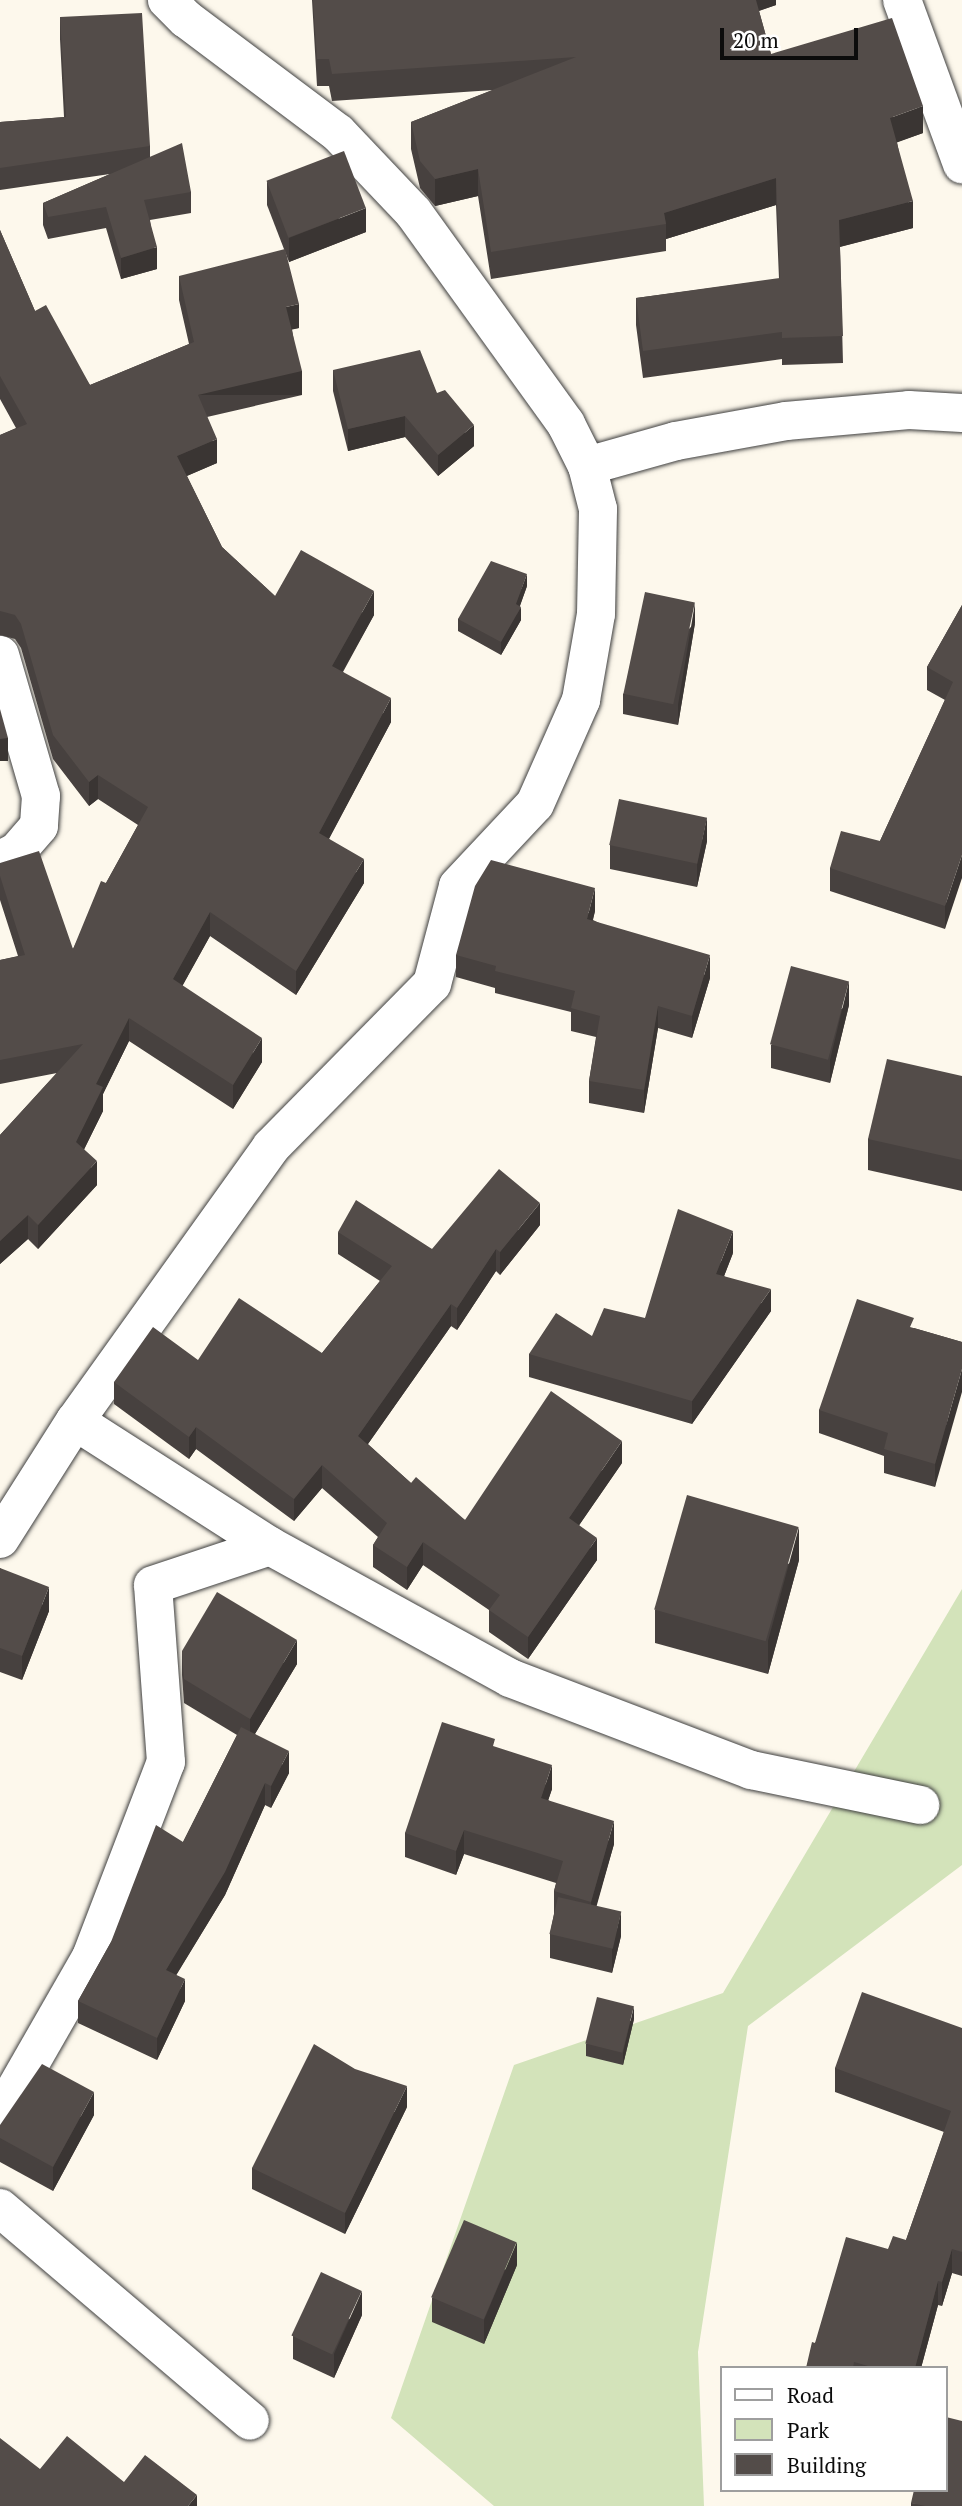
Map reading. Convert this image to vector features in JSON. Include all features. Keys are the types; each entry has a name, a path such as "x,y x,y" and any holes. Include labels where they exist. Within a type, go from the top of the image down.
{"street":[{"path":"0,1539 75,1421 271,1147 432,984 458,886 535,804 581,700 596,614 598,509 587,466 566,424 413,212 338,134 167,0"},
{"path":"902,0 962,164"},
{"path":"587,466 676,442 786,421 909,410 962,413"},
{"path":"0,655 41,796 39,825 16,852 0,860"},
{"path":"75,1421 270,1546 510,1678 751,1770 920,1805"},
{"path":"0,2116 91,1957 166,1762 153,1585 270,1546"},
{"path":"0,2208 250,2421"}],"green space":[{"path":"962,1589 962,1865 748,2026 698,2352 704,2506 494,2506 391,2418 514,2065 723,1993"}],"building":[{"path":"313,0 756,0 771,54 892,18 923,106 890,118 913,201 839,220 843,336 782,338 782,332 643,351 636,298 780,278 776,178 664,213 666,224 491,252 478,169 435,179 420,161 411,122 576,57 332,74 329,59 317,59"},
{"path":"142,13 150,146 0,168 0,122 66,117 60,17"},
{"path":"182,143 191,192 144,200 157,247 121,258 106,207 48,217 43,203"},
{"path":"344,151 366,208 288,238 267,181"},
{"path":"0,230 35,311 46,305 90,385 194,342 179,276 285,249 299,304 286,307 302,371 198,395 217,439 177,456 222,547 275,596 301,550 374,591 332,666 391,698 319,833 364,859 296,971 210,912 173,979 262,1038 233,1085 129,1018 96,1084 103,1087 76,1142 97,1161 38,1225 28,1215 0,1241 0,1135 83,1044 0,1060 0,960 25,955 0,876 0,863 39,851 73,949 101,881 106,883 148,807 98,775 89,782 53,735 21,624 15,615 0,611 0,435 27,424 0,376"},
{"path":"420,350 437,393 445,390 474,425 438,455 405,416 348,429 333,370"},
{"path":"491,561 527,574 516,604 521,607 501,642 458,619"},
{"path":"645,592 695,603 673,704 623,694"},
{"path":"962,605 962,855 945,906 830,868 841,831 880,841 953,682 927,667"},
{"path":"0,709 8,738 0,739"},
{"path":"619,799 707,818 697,864 609,845"},
{"path":"491,860 595,888 587,919 710,955 692,1016 658,1006 644,1090 589,1081 600,1016 571,1008 575,991 495,971 496,966 456,955 475,886"},
{"path":"791,966 849,982 828,1060 770,1044"},
{"path":"887,1059 962,1076 962,1160 868,1139"},
{"path":"499,1169 540,1203 500,1252 496,1249 457,1308 451,1304 358,1436 411,1483 416,1477 465,1520 551,1391 622,1441 569,1518 597,1538 528,1637 489,1610 500,1595 423,1542 407,1567 373,1545 387,1523 322,1465 294,1499 196,1427 189,1437 114,1382 153,1327 198,1360 239,1298 322,1353 392,1266 338,1232 356,1200 432,1249"},
{"path":"678,1209 733,1231 716,1274 771,1289 692,1401 529,1354 556,1313 592,1336 604,1308 645,1318"},
{"path":"857,1299 914,1318 910,1327 962,1342 962,1369 935,1464 884,1449 888,1433 819,1410"},
{"path":"687,1495 799,1527 766,1641 654,1609"},
{"path":"0,1568 49,1587 22,1656 0,1648"},
{"path":"217,1592 297,1640 250,1719 184,1679 182,1651"},
{"path":"442,1722 495,1739 493,1746 552,1765 541,1798 614,1821 591,1902 554,1891 563,1861 464,1830 456,1851 405,1833"},
{"path":"241,1727 289,1751 271,1786 265,1783 225,1872 166,1970 185,1979 157,2038 78,2001 111,1942 156,1825 183,1842"},
{"path":"558,1897 621,1912 613,1949 549,1934"},
{"path":"862,1992 962,2028 962,2252 952,2249 942,2282 938,2281 916,2366 868,2366 854,2362 853,2366 806,2366 846,2237 888,2249 893,2236 906,2240 951,2111 835,2068"},
{"path":"597,1997 634,2006 622,2053 585,2044"},
{"path":"314,2044 355,2069 407,2086 345,2213 252,2168"},
{"path":"42,2064 94,2092 53,2167 0,2138 0,2125"},
{"path":"464,2220 516,2242 484,2320 431,2297"},
{"path":"321,2272 362,2291 332,2354 291,2335"},
{"path":"948,2418 962,2421 962,2506 925,2506 911,2503 914,2492 948,2492"},
{"path":"67,2436 124,2482 145,2455 197,2495 188,2506 0,2506 0,2438 40,2469"}]}
